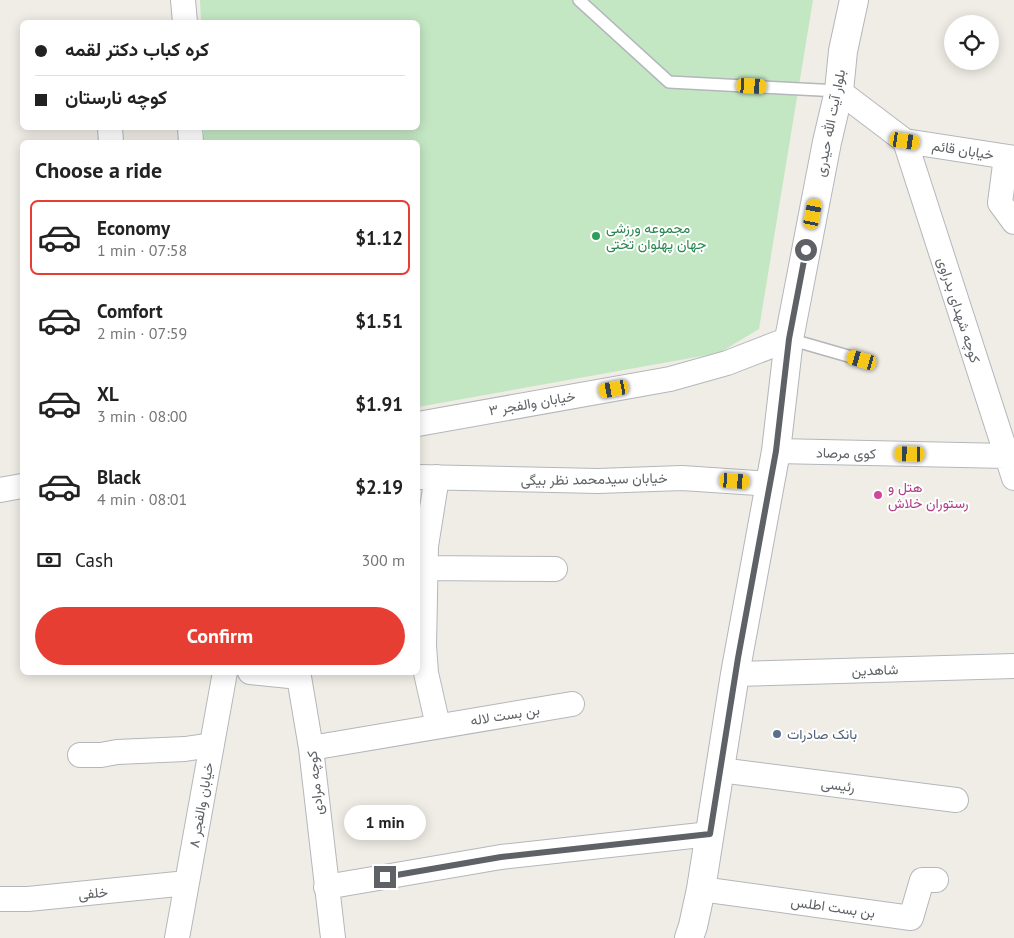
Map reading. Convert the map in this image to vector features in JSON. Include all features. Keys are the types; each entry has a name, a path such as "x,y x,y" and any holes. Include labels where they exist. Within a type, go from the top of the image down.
{"main road":[{"name":"بلوار آیت الله حیدری","path":"692,934 701,890 735,674 776,451 789,339 827,142 839,91 843,51 854,0"}],"street":[{"path":"183,0 185,20"},
{"name":"خیابان قائم","path":"839,91 905,141 1010,157"},
{"name":"کوچه شهدای بدراوی","path":"905,141 1014,478"},
{"path":"1010,157 1000,203 1014,222"},
{"name":"خیابان والفجر ۳","path":"420,424 670,379 727,363 789,339"},
{"name":"کوی مرصاد","path":"776,451 1007,456"},
{"path":"427,477 424,660 438,726"},
{"name":"خیابان سیدمحمد نظر بیگی","path":"427,477 598,481 682,478 770,484"},
{"path":"0,490 20,486"},
{"path":"426,568 555,569"},
{"name":"شاهدین","path":"735,674 1014,666"},
{"name":"خیابان والفجر ۸","path":"177,938 224,675"},
{"name":"کوچه مرادی","path":"280,675 300,677 311,748 333,938"},
{"name":"بن بست لاله","path":"311,748 572,704"},
{"path":"80,755 185,749 212,745"},
{"name":"رئیسی","path":"720,770 956,800"},
{"path":"326,887 501,857 710,834"},
{"name":"بن بست اطلس","path":"701,890 911,918 922,880 936,880"},
{"name":"خلفی","path":"0,899 28,899 187,883"}],"lane":[{"path":"579,0 669,82 839,91"},
{"path":"789,339 862,360"}],"green space":[{"name":"مجموعه ورزشی جهان پهلوان تختی","path":"200,0 813,0 759,329 719,353 420,407 420,140 204,140 204,130 420,130 420,20 201,20"}],"place":[{"name":"مجموعه ورزشی جهان پهلوان تختی","path":"596,236"},
{"name":"هتل و رستوران خلاش","path":"878,495"},
{"name":"بانک صادرات","path":"777,734"}],"route":[{"path":"385,877 501,857 710,834 738,658 776,451 789,339 806,250"}]}
